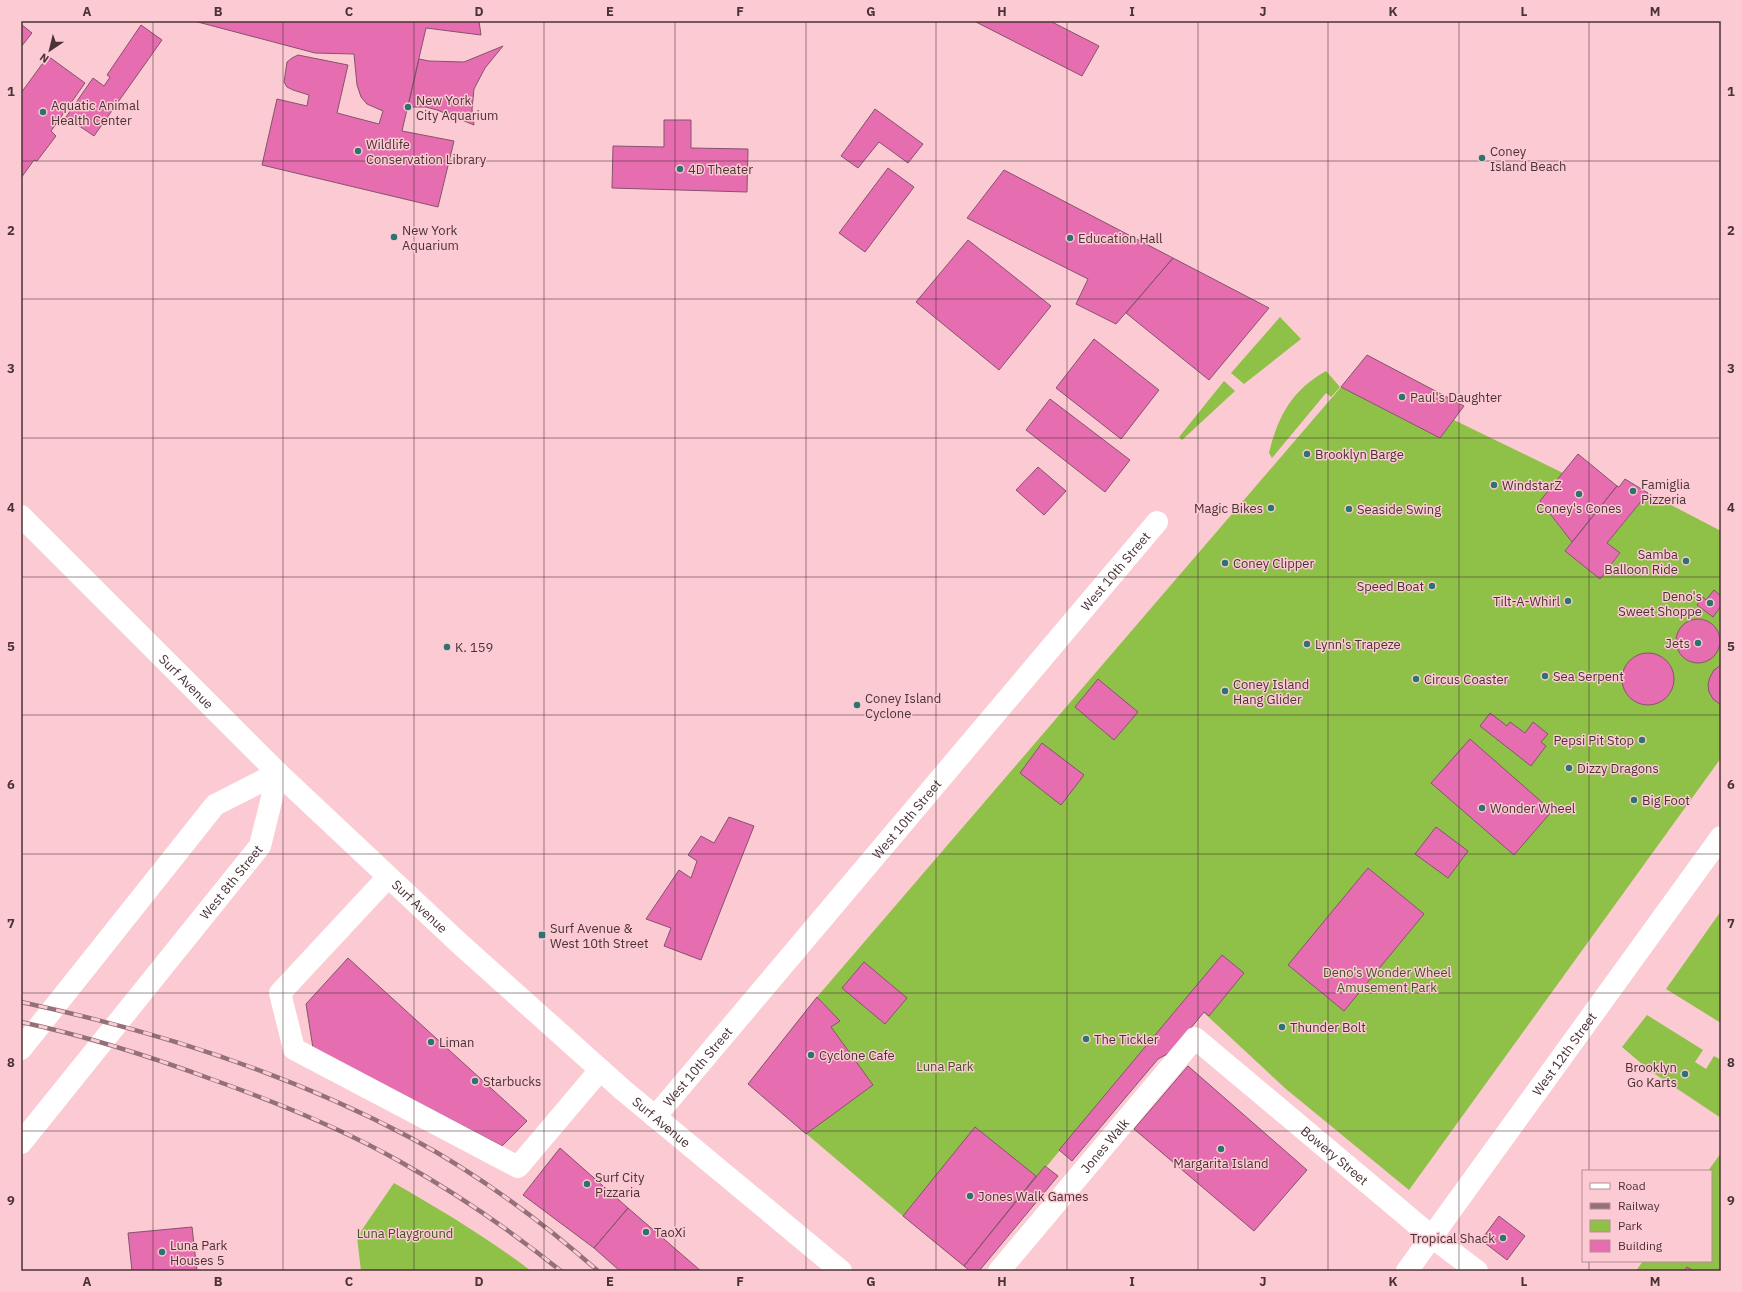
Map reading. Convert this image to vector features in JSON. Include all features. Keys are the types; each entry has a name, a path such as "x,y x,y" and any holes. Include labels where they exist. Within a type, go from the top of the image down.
{"street":[{"name":"Surf Avenue","path":"21,516 278,773 495,976 655,1117 841,1271"},
{"name":"West 10th Street","path":"655,1117 1157,522"},
{"path":"21,1049 215,805 278,773"},
{"name":"West 8th Street","path":"21,1143 260,846 278,773"},
{"name":"West 12th Street","path":"1407,1271 1721,837"},
{"path":"388,877 280,993 294,1049 518,1167 600,1070"},
{"name":"Bowery Street","path":"1195,1038 1432,1237 1477,1271"},
{"name":"Jones Walk","path":"999,1271 1195,1038"}],"green space":[{"path":"1280,317 1301,339 1244,384 1231,373"},
{"path":"1326,371 1340,387 1331,397 1326,393 1272,458 1269,453 1277,427 1288,405 1295,396 1314,378"},
{"path":"1224,381 1235,391 1182,440 1179,437"},
{"name":"Luna Park","path":"1341,387 1440,438 1454,420 1563,473 1540,502 1572,542 1565,551 1600,579 1620,554 1607,543 1648,493 1721,531 1721,758 1409,1190 1286,1089 1187,997 964,1266 748,1084 817,997"},
{"path":"1721,911 1721,1023 1666,989"},
{"name":"Brooklyn Go Karts","path":"1647,1015 1703,1050 1695,1062 1706,1069 1714,1056 1721,1060 1721,1118 1649,1070 1622,1047"},
{"path":"1721,1153 1721,1271 1636,1271 1642,1262 1712,1262 1712,1170 1709,1170"},
{"name":"Luna Playground","path":"394,1183 464,1225 531,1271 361,1271 357,1237"}],"building":[{"path":"194,21 479,21 481,35 426,28 402,131 454,141 438,207 262,165 277,99 307,106 309,95 287,87 284,82 287,62 298,55 348,65 337,113 379,124 383,111 367,104 361,97 357,85 354,54 315,53"},
{"path":"974,21 1050,21 1099,46 1082,76"},
{"path":"21,24 32,33 21,47"},
{"path":"141,25 162,40 94,136 66,117 93,78 104,86 110,77 107,75"},
{"path":"503,46 485,68 474,89 472,109 474,125 426,107 408,107 419,59 429,61 464,62"},
{"name":"Aquatic Animal Health Center","path":"48,56 85,83 51,131 56,136 37,161 34,160 21,178 21,93"},
{"path":"875,109 923,144 908,163 879,142 858,168 841,156"},
{"name":"4D Theater","path":"664,120 691,120 691,148 748,149 747,192 612,188 613,146 664,147"},
{"path":"888,168 914,187 865,252 839,233"},
{"name":"Education Hall","path":"1004,170 1173,258 1116,324 1076,304 1088,279 967,218"},
{"path":"968,240 1051,306 999,370 916,302"},
{"path":"1173,258 1269,308 1209,380 1126,313"},
{"path":"1094,339 1159,390 1121,439 1056,388"},
{"name":"Paul's Daughter","path":"1367,355 1464,406 1440,438 1341,387"},
{"path":"1050,399 1130,460 1105,492 1026,430"},
{"name":"Coney's Cones","path":"1578,454 1617,486 1572,542 1540,501"},
{"path":"1038,467 1066,491 1044,515 1016,490"},
{"path":"1625,479 1648,493 1607,543 1620,553 1600,579 1565,551 1617,486 1619,487"},
{"name":"Deno's Sweet Shoppe","path":"1714,590 1721,596 1721,606 1713,617 1697,605 1703,597 1706,600"},
{"name":"Jets","path":"1694,619 1702,619 1707,620 1714,625 1719,632 1719,650 1714,657 1707,662 1694,663 1686,660 1679,653 1676,645 1676,637 1679,629 1686,622"},
{"path":"1643,653 1653,653 1667,660 1674,674 1674,684 1667,698 1653,705 1643,705 1633,701 1626,694 1622,684 1622,674 1626,664 1633,657"},
{"path":"1721,665 1721,705 1713,699 1709,692 1708,684 1714,670"},
{"path":"1098,679 1138,712 1114,740 1075,707"},
{"path":"1490,713 1507,726 1510,722 1525,733 1533,722 1548,734 1541,742 1546,746 1531,766 1480,726"},
{"path":"1470,739 1552,811 1514,855 1431,783"},
{"path":"1042,743 1084,775 1061,805 1020,773"},
{"path":"729,817 754,826 701,960 664,946 671,928 646,919 679,870 691,878 697,861 688,855 701,836 714,843"},
{"path":"1436,827 1468,851 1448,878 1415,854"},
{"path":"1368,868 1424,914 1344,1011 1288,965"},
{"path":"1222,955 1244,973 1209,1016 1204,1012 1171,1052 1158,1059 1072,1161 1059,1150"},
{"path":"348,958 527,1121 502,1146 313,1048 306,1004"},
{"path":"864,962 907,998 885,1024 842,988"},
{"name":"Cyclone Cafe","path":"817,997 840,1021 831,1027 873,1085 806,1134 748,1084"},
{"name":"Margarita Island","path":"1188,1066 1307,1170 1254,1231 1134,1129"},
{"name":"Jones Walk Games","path":"975,1127 1036,1176 964,1266 903,1216"},
{"path":"560,1148 628,1208 594,1248 523,1195"},
{"path":"1045,1166 1058,1176 979,1271 970,1271 964,1266"},
{"path":"628,1208 701,1271 620,1271 594,1248"},
{"name":"Tropical Shack","path":"1499,1216 1525,1236 1507,1260 1481,1240"},
{"name":"Luna Park Houses 5","path":"192,1227 197,1271 132,1271 128,1233"},
{"path":"1687,1267 1694,1271 1684,1271"}],"railway":[{"path":"21,1002 122,1026 221,1056 318,1093 411,1138 460,1167 531,1216 598,1271"},
{"path":"21,1022 93,1040 164,1062 259,1097 330,1126 399,1161 462,1199 522,1241 561,1271"}],"place":[{"name":"New York City Aquarium","path":"408,107"},
{"name":"Aquatic Animal Health Center","path":"43,112"},
{"name":"Wildlife Conservation Library","path":"358,151"},
{"name":"Coney Island Beach","path":"1482,158"},
{"name":"4D Theater","path":"680,169"},
{"name":"New York Aquarium","path":"394,237"},
{"name":"Education Hall","path":"1070,238"},
{"name":"Paul's Daughter","path":"1402,397"},
{"name":"Brooklyn Barge","path":"1307,454"},
{"name":"WindstarZ","path":"1494,485"},
{"name":"Famiglia Pizzeria","path":"1633,491"},
{"name":"Coney's Cones","path":"1579,494"},
{"name":"Magic Bikes","path":"1271,508"},
{"name":"Seaside Swing","path":"1349,509"},
{"name":"Samba Balloon Ride","path":"1686,561"},
{"name":"Coney Clipper","path":"1225,563"},
{"name":"Speed Boat","path":"1432,586"},
{"name":"Tilt-A-Whirl","path":"1568,601"},
{"name":"Deno's Sweet Shoppe","path":"1710,603"},
{"name":"Jets","path":"1698,643"},
{"name":"Lynn's Trapeze","path":"1307,644"},
{"name":"K. 159","path":"447,647"},
{"name":"Sea Serpent","path":"1545,676"},
{"name":"Circus Coaster","path":"1416,679"},
{"name":"Coney Island Hang Glider","path":"1225,691"},
{"name":"Coney Island Cyclone","path":"857,705"},
{"name":"Pepsi Pit Stop","path":"1642,740"},
{"name":"Dizzy Dragons","path":"1569,768"},
{"name":"Big Foot","path":"1634,800"},
{"name":"Wonder Wheel","path":"1482,808"},
{"name":"Surf Avenue & West 10th Street","path":"542,935"},
{"name":"Thunder Bolt","path":"1282,1027"},
{"name":"The Tickler","path":"1086,1039"},
{"name":"Liman","path":"431,1042"},
{"name":"Cyclone Cafe","path":"811,1055"},
{"name":"Brooklyn Go Karts","path":"1685,1074"},
{"name":"Starbucks","path":"475,1081"},
{"name":"Margarita Island","path":"1221,1149"},
{"name":"Surf City Pizzaria","path":"587,1184"},
{"name":"Jones Walk Games","path":"970,1196"},
{"name":"TaoXi","path":"646,1232"},
{"name":"Tropical Shack","path":"1503,1238"},
{"name":"Luna Park Houses 5","path":"162,1252"}],"park label":[{"name":"Deno's Wonder Wheel Amusement Park","path":"1387,980"}]}
